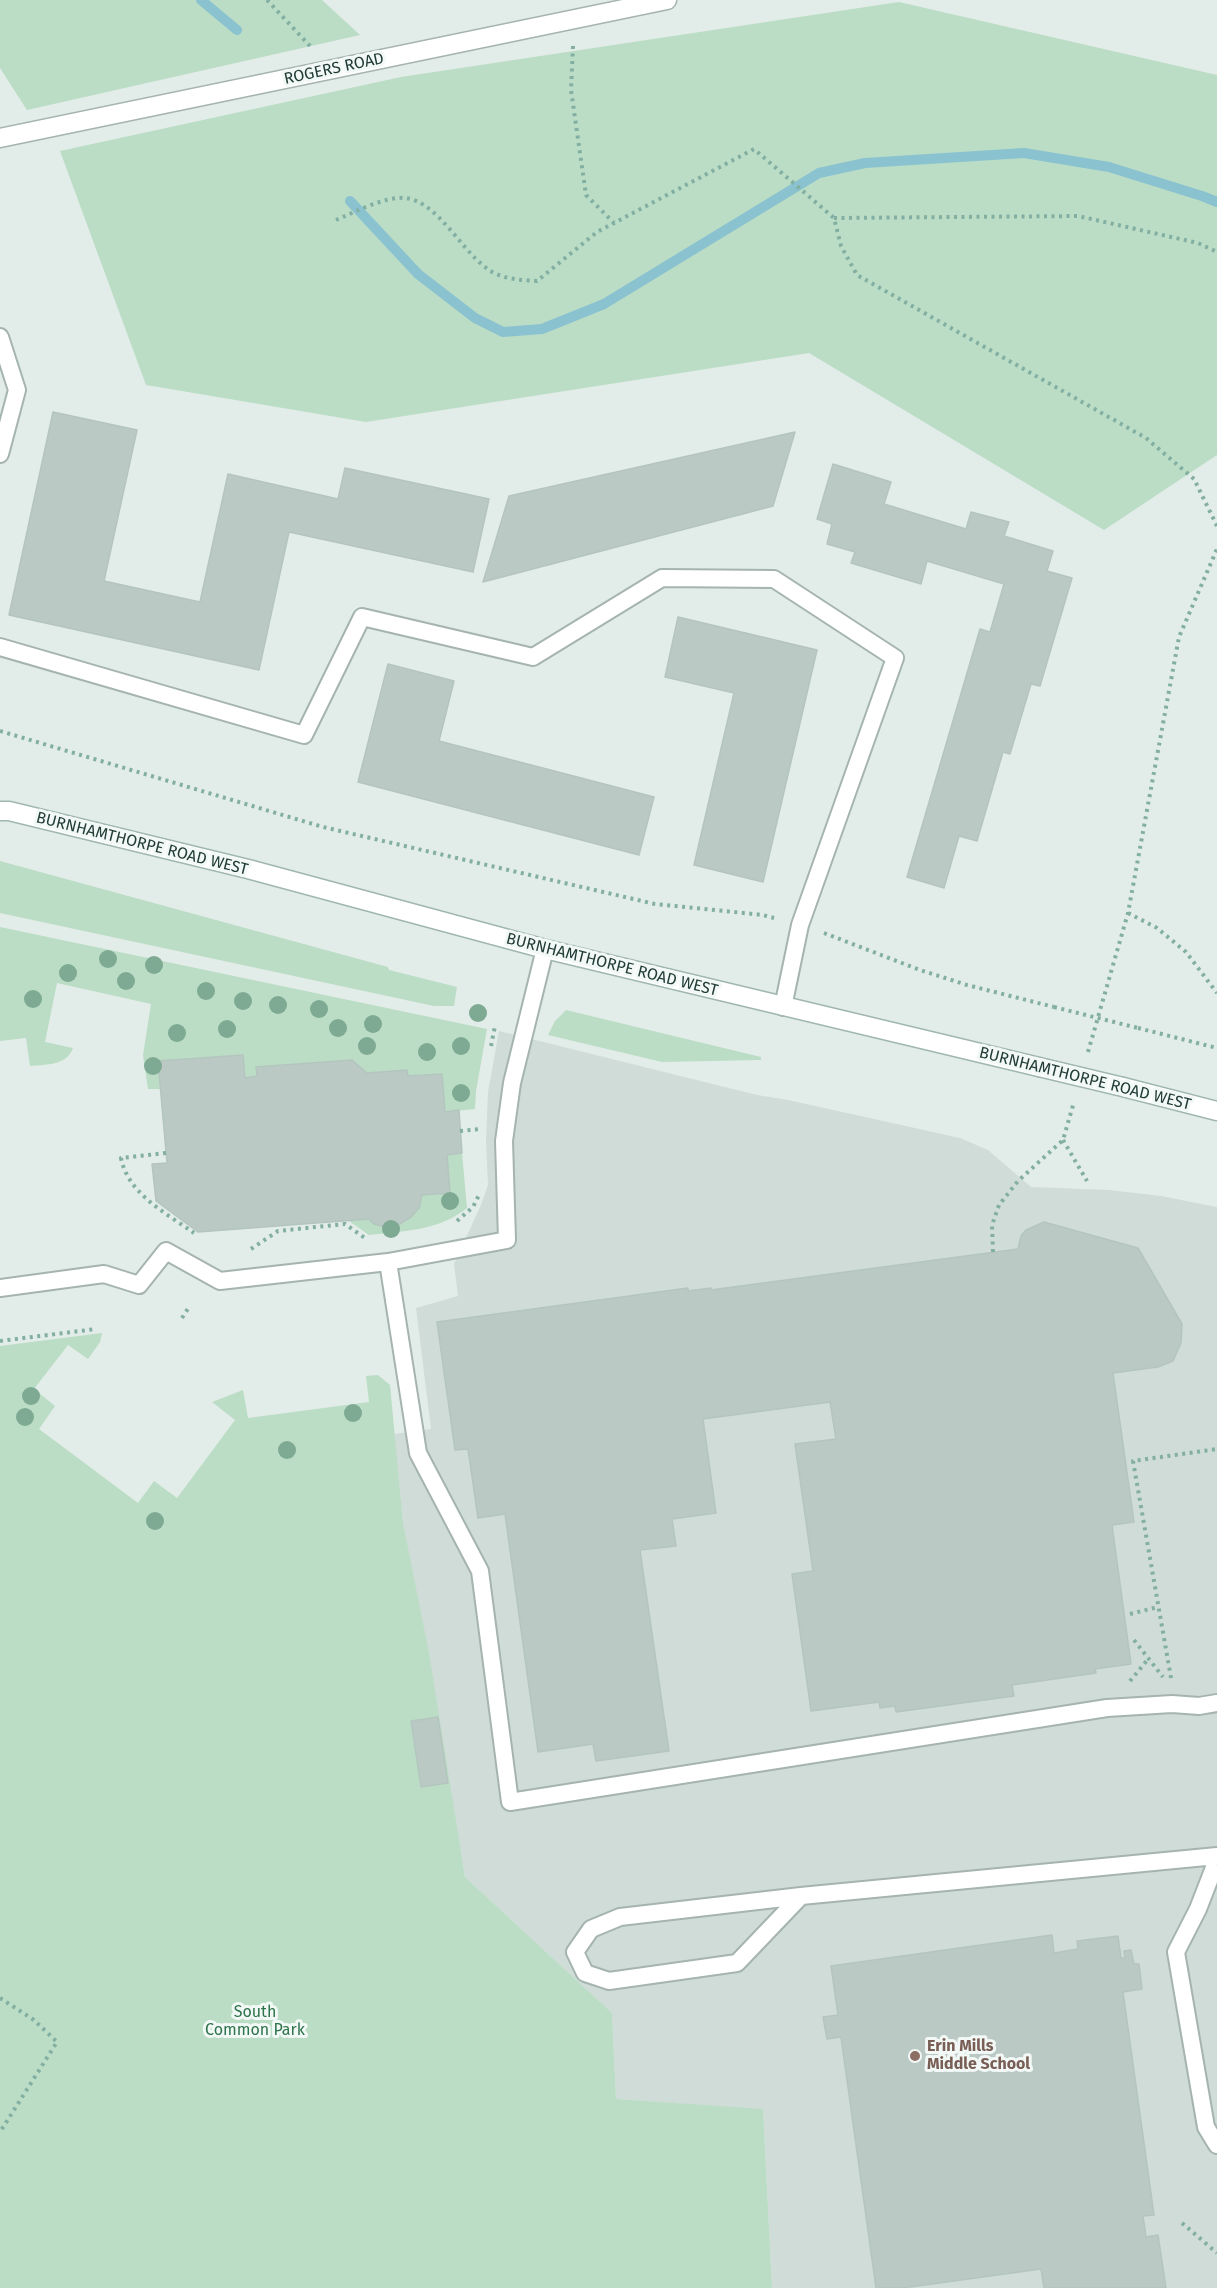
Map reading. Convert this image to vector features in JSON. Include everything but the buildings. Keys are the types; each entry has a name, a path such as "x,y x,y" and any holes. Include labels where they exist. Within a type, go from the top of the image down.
{"main road":[{"name":"ROGERS ROAD","path":"0,138 667,0"},
{"name":"BURNHAMTHORPE ROAD WEST","path":"3,808 248,869 544,949 1217,1111"}],"lane":[{"path":"0,337 17,390 0,454"},
{"path":"0,647 304,735 362,617 533,657 662,578 774,579 895,658 800,925 783,1007"},
{"path":"0,1288 104,1274 139,1285 166,1251 220,1281 388,1262 507,1239 504,1142 512,1083 544,949"},
{"path":"388,1262 418,1453 480,1571 510,1802 1172,1697 1199,1706 1217,1703"},
{"path":"801,1896 737,1963 609,1981 585,1973 575,1952 591,1929 620,1917 801,1896 1217,1858 1198,1909 1176,1952 1206,2127 1217,2145"}],"path":[{"path":"267,0 332,69"},
{"path":"575,19 571,90 586,195 614,223"},
{"path":"336,220 381,202 406,198 430,208 485,268 510,279 537,281 597,232 754,149 834,218 841,246 857,275 1146,438 1194,479 1217,526"},
{"path":"834,218 1078,216 1198,243 1217,252"},
{"path":"1085,1061 1128,913 1179,637 1217,549"},
{"path":"0,731 323,827 654,904 763,915 800,925 967,985 1217,1048"},
{"path":"1128,913 1157,928 1186,952 1217,993"},
{"path":"491,1048 495,1026"},
{"path":"993,1252 992,1226 999,1205 1025,1175 1063,1140 1076,1095"},
{"path":"481,1141 482,1120"},
{"path":"460,1131 481,1129"},
{"path":"1063,1140 1087,1181"},
{"path":"166,1153 122,1158 123,1166 133,1185 151,1203 199,1237"},
{"path":"448,1225 457,1221 473,1207 482,1188"},
{"path":"242,1255 278,1231 345,1224 366,1239"},
{"path":"182,1318 189,1307"},
{"path":"0,1341 96,1329"},
{"path":"1172,1697 1133,1461 1217,1449"},
{"path":"1130,1614 1158,1607"},
{"path":"1134,1640 1172,1697"},
{"path":"0,1998 34,2020 57,2042 0,2132"},
{"path":"1182,2223 1217,2253"}],"shaded area":[{"path":"499,1031 757,1095 960,1138 988,1150 1031,1187 1109,1190 1161,1196 1217,1207 1217,2288 772,2288 763,2110 616,2099 612,2013 465,1877 403,1523 394,1434 431,1429 416,1308 458,1296 454,1264 488,1185 486,1141 488,1092"}],"green space":[{"path":"0,0 322,0 360,35 27,110 0,68"},
{"path":"899,2 1217,75 1217,455 1104,530 809,353 366,422 146,385 60,151 401,77"},
{"path":"0,861 457,987 454,1006 434,1006 0,913"},
{"path":"0,927 487,1029 475,1109 445,1112 442,1074 408,1076 407,1070 367,1073 351,1060 256,1067 257,1076 245,1078 242,1055 159,1061 161,1089 148,1089 143,1055 151,1004 57,983 45,1042 73,1048 70,1054 61,1061 30,1066 26,1038 0,1041"},
{"path":"566,1010 761,1057 761,1060 662,1062 548,1035 555,1021"},
{"path":"462,1153 467,1208 456,1216 420,1229 369,1235 349,1221 369,1219 382,1226 398,1225 422,1195 447,1155"},
{"name":"South Common Park","path":"102,1333 100,1342 88,1359 68,1345 34,1389 55,1406 39,1429 138,1503 154,1481 177,1498 235,1420 212,1402 243,1390 248,1418 369,1402 366,1376 378,1375 390,1385 403,1523 429,1653 465,1877 612,2013 616,2099 763,2109 772,2288 0,2288 0,1346"}],"waterway":[{"path":"201,0 237,30"},
{"path":"350,201 418,274 475,318 503,332 542,329 604,304 819,173 865,163 1024,153 1109,167 1217,202"}],"place":[{"name":"Erin Mills Middle School","path":"915,2056"}]}
